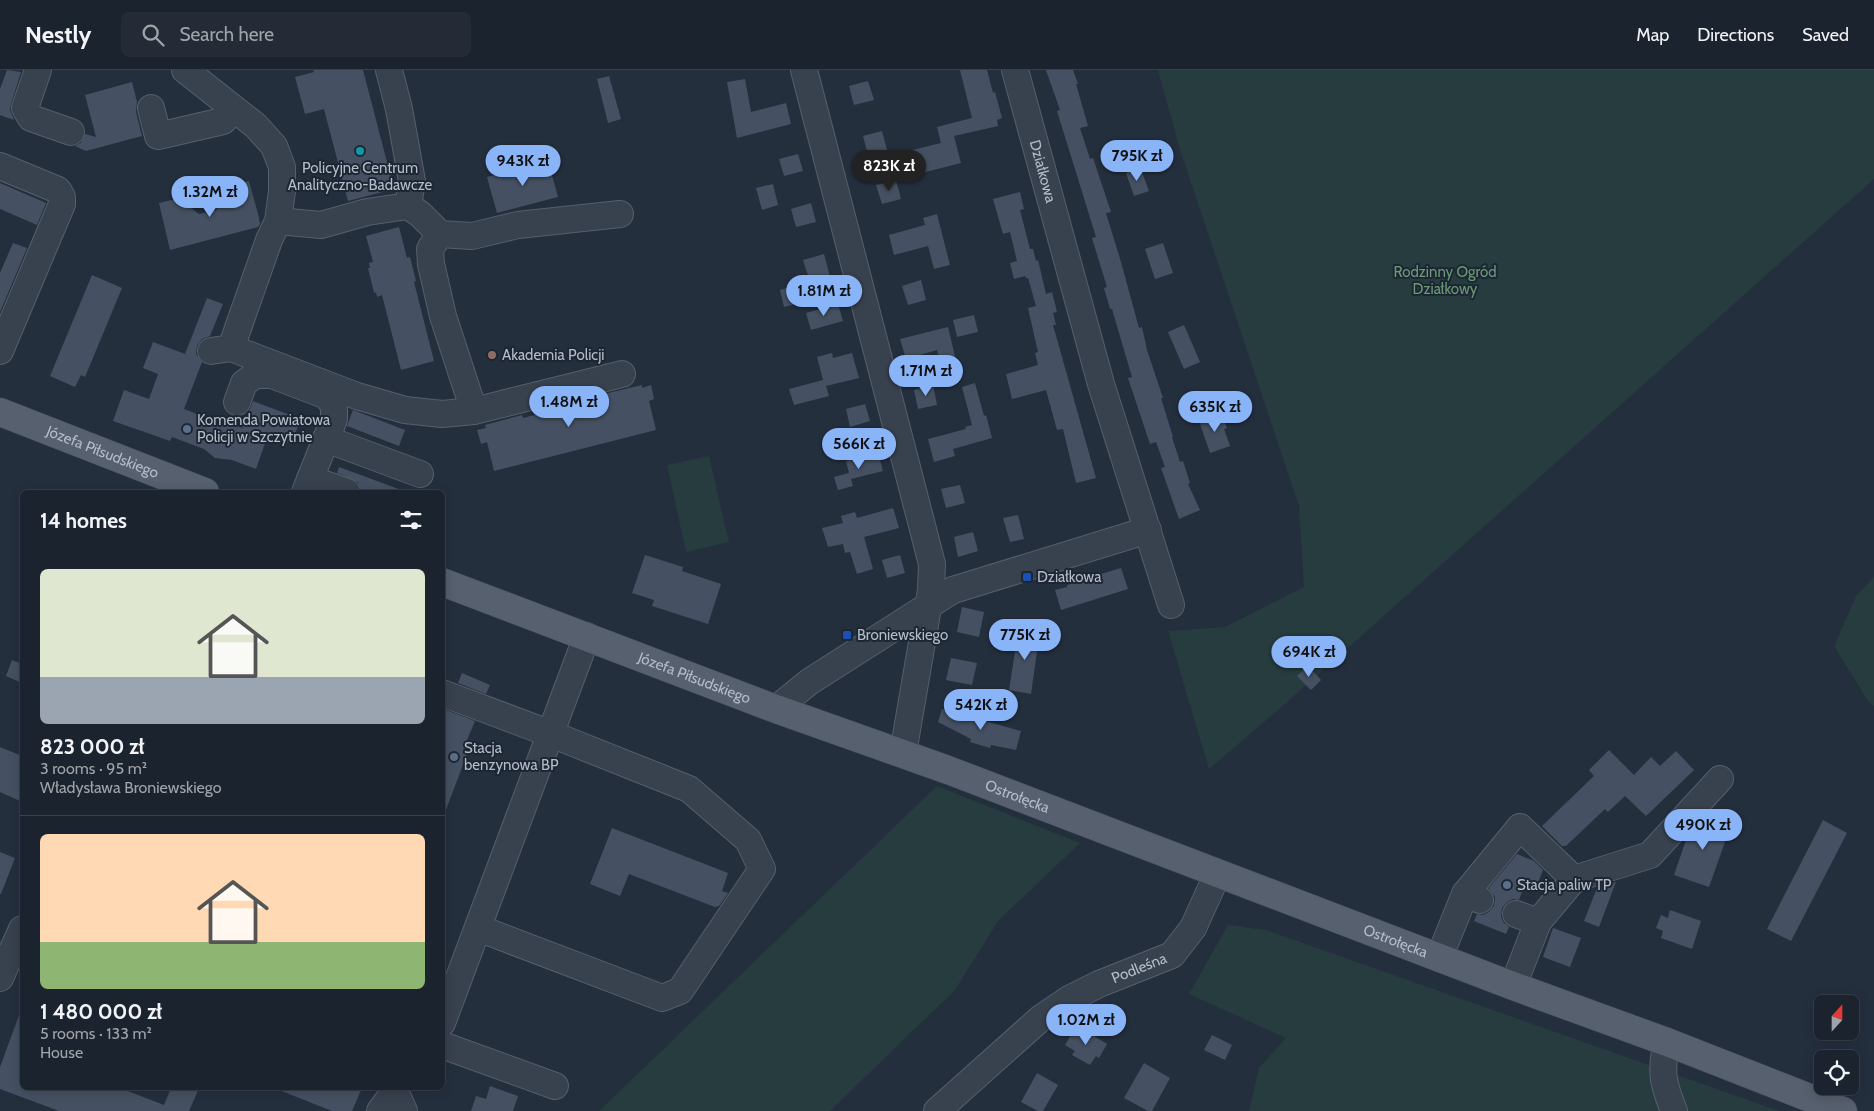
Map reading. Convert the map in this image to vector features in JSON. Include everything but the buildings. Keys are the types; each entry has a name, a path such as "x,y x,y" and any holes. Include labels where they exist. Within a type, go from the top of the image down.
{"main road":[{"name":"Józefa Piłsudskiego","path":"0,412 200,490"},
{"name":"Józefa Piłsudskiego","path":"445,583 776,709 948,770"},
{"name":"Ostrołęcka","path":"948,770 1513,986 1667,1042 1838,1110"}],"street":[{"path":"38,70 26,108 28,113 31,118 71,132"},
{"path":"185,70 256,126 274,146 282,167 282,191 278,221 221,350 357,396 406,410 442,414 474,411 622,374"},
{"path":"389,70 399,109 412,180 408,206"},
{"path":"804,70 931,553 932,579 903,753"},
{"name":"Działkowa","path":"1015,70 1101,384 1171,604"},
{"path":"151,108 158,136 223,121 234,109"},
{"path":"0,166 58,190 62,197 62,204 2,343"},
{"path":"278,221 321,225 367,212 408,206 420,214 440,234 472,236 518,225 620,214"},
{"path":"440,234 430,249 431,264 443,316 474,411"},
{"path":"237,402 244,383 255,375 272,375 327,396 334,406 334,419 308,486 334,490"},
{"path":"326,439 420,474"},
{"path":"776,709 808,682 953,590 1148,530"},
{"path":"445,1016 587,636"},
{"path":"445,694 689,789 748,840 762,869 680,991 662,998 478,928"},
{"path":"1513,986 1527,918 1574,879 1650,855 1720,779"},
{"path":"1439,958 1473,897 1520,827 1574,879"},
{"name":"Podleśna","path":"937,1111 1041,1018 1069,999 1099,984 1172,955 1193,928 1218,872"},
{"path":"0,978 20,933"},
{"path":"1667,1042 1662,1063 1665,1089 1674,1111"},
{"path":"445,1046 555,1086"},
{"path":"380,1111 396,1094"}],"green space":[{"name":"Rodzinny Ogród Działkowy","path":"1158,70 1874,70 1874,179 1286,703 1209,769 1168,631 1225,627 1304,587 1299,506 1180,150"},
{"path":"709,456 729,542 686,552 667,465"},
{"path":"1874,577 1874,706 1868,701 1834,646 1856,596"},
{"path":"937,786 1080,843 998,921 955,990 830,1111 599,1111"},
{"path":"1228,925 1266,930 1779,1111 1249,1111 1259,1068 1286,1038 1189,994"}],"place":[{"name":"Policyjne Centrum Analityczno-Badawcze","path":"360,151"},
{"name":"Akademia Policji","path":"492,355"},
{"name":"Komenda Powiatowa Policji w Szczytnie","path":"187,429"},
{"name":"Działkowa","path":"1027,577"},
{"name":"Broniewskiego","path":"847,635"},
{"name":"Stacja benzynowa BP","path":"454,757"},
{"name":"Stacja paliw TP","path":"1507,885"}]}
